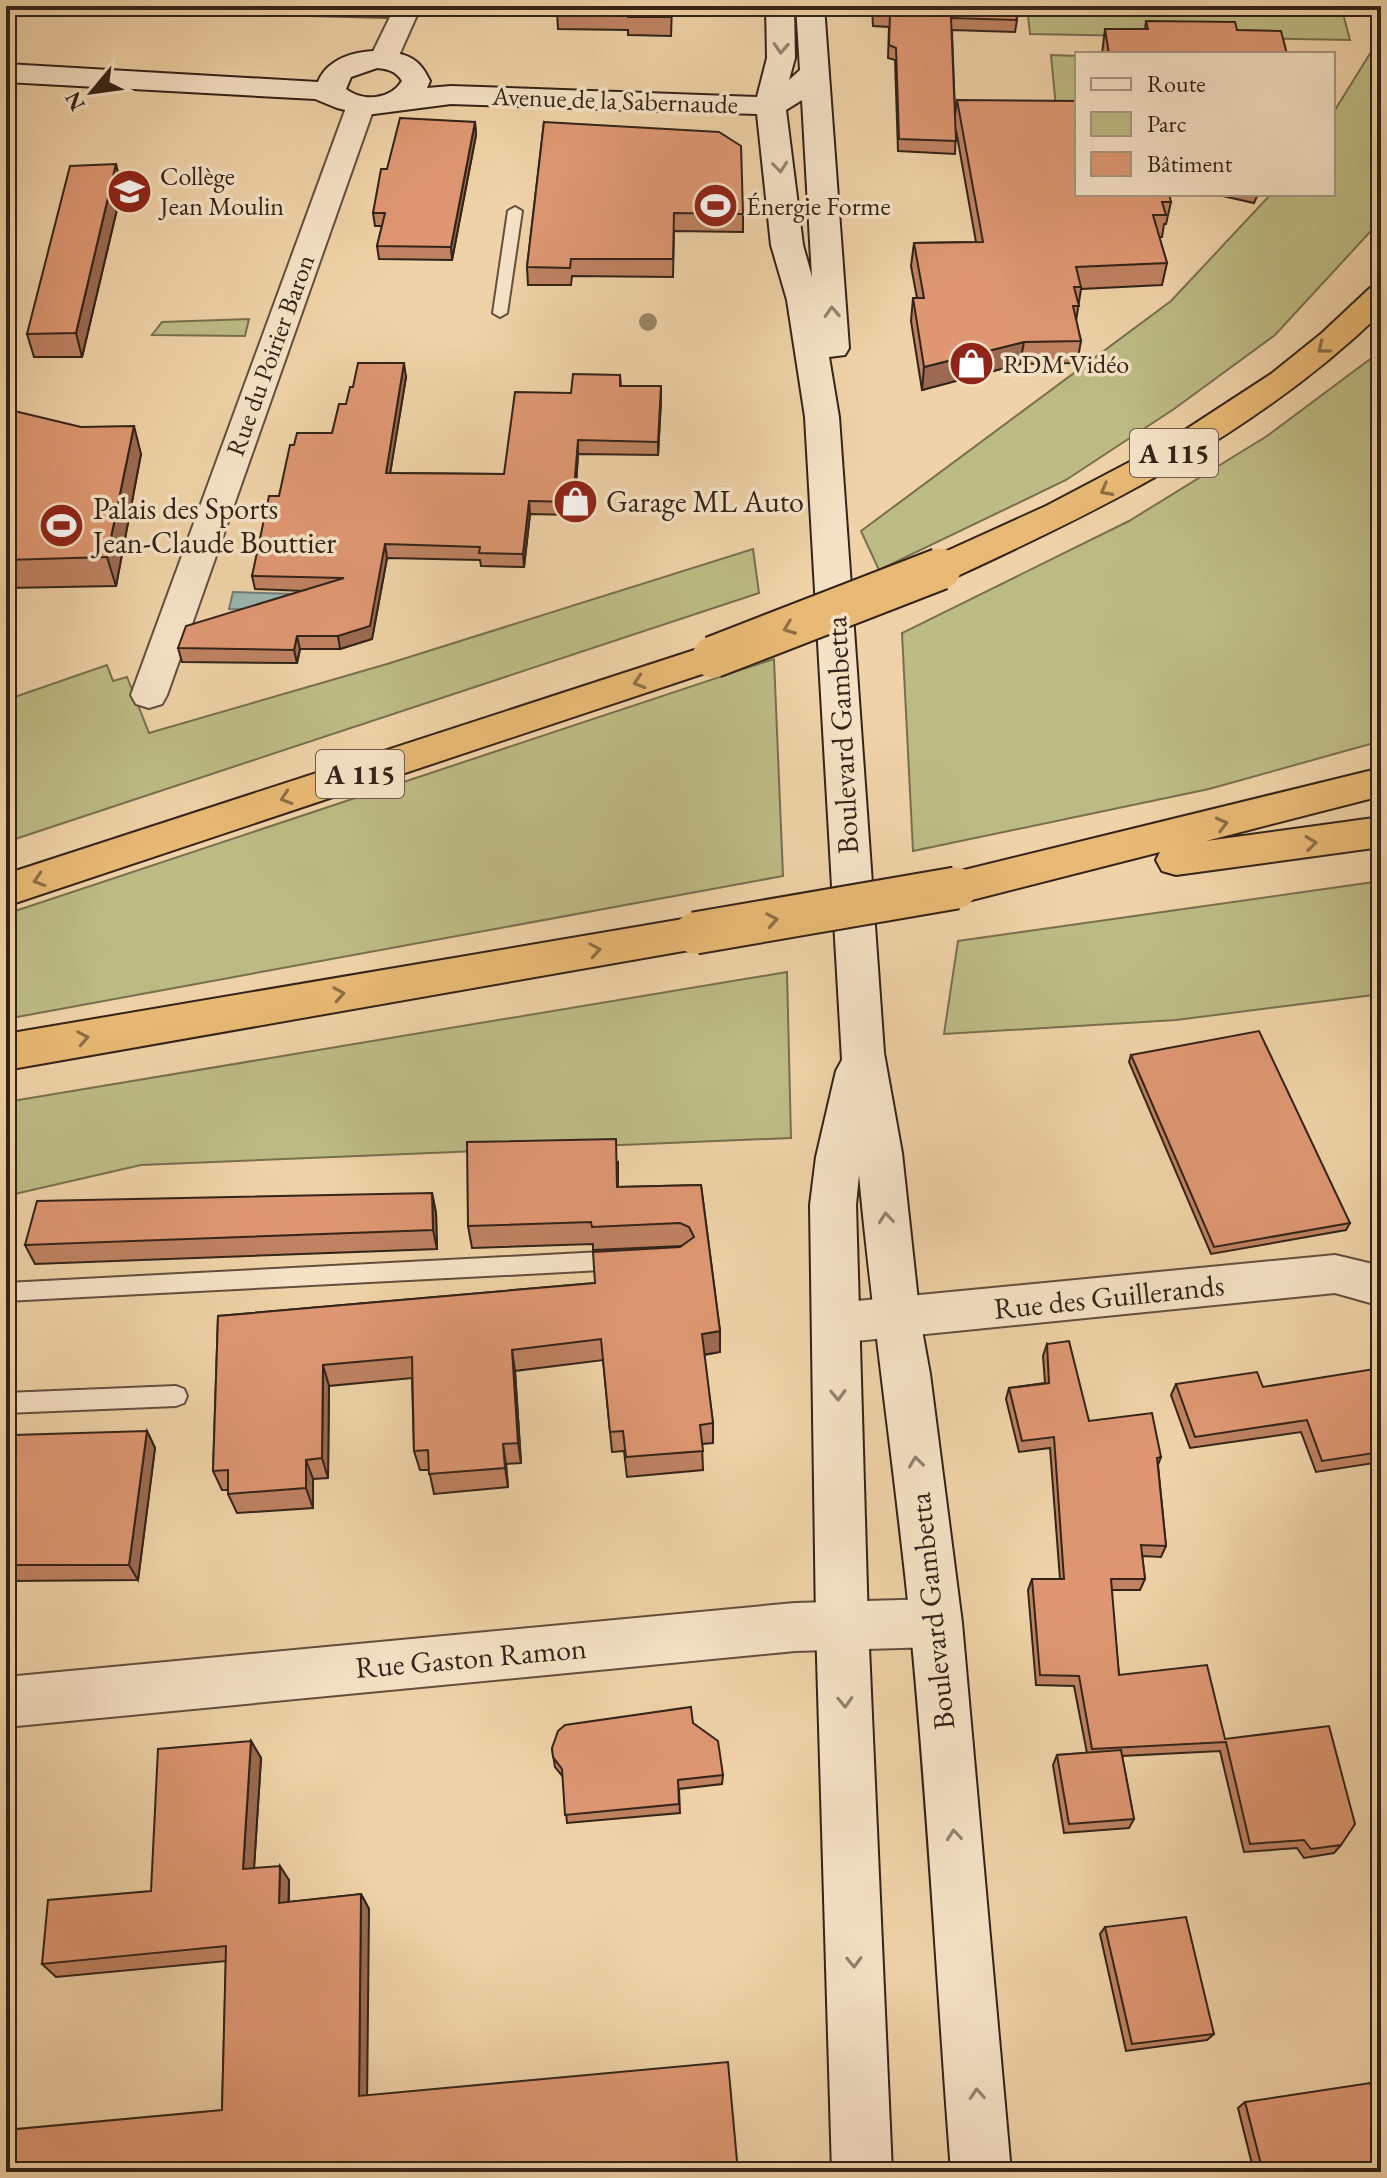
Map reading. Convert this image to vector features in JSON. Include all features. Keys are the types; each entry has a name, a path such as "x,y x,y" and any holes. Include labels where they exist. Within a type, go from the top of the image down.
{"highway":[{"name":"A 115","path":"6,890 713,657 940,569 1049,520 1223,424 1300,367 1356,321 1381,295"},
{"path":"956,888 1381,782"},
{"path":"6,1052 956,888 1381,832"}],"main road":[{"name":"Boulevard Gambetta","path":"780,6 778,97 787,245 803,300 822,417 862,1053 880,1153 896,1319 906,1374 936,1623 981,2172"},
{"name":"Boulevard Gambetta","path":"810,6 833,329 832,359 822,417"},
{"path":"6,56 303,70 343,68 363,61 383,60"},
{"name":"Avenue de la Sabernaude","path":"383,60 399,63 423,75 778,97"},
{"path":"343,68 330,83 331,91 349,101"},
{"path":"401,99 414,88 416,81 411,70"},
{"path":"816,70 778,97 819,116"},
{"path":"6,73 298,88 317,90 349,101"},
{"name":"Avenue de la Sabernaude","path":"349,101 387,104 401,99 451,95 778,97"},
{"name":"Boulevard Gambetta","path":"862,1053 839,1157 833,1205 842,1624 862,2172"}],"street":[{"path":"268,6 407,8 383,60"},
{"name":"Rue du Poirier Baron","path":"149,695 349,101"},
{"name":"Rue des Guillerands","path":"836,1323 1335,1274 1381,1286"},
{"name":"Rue Gaston Ramon","path":"6,1702 842,1624 936,1623"}],"lane":[{"path":"500,313 515,211"},
{"path":"6,1292 649,1259"},
{"path":"6,1403 176,1396"}],"green space":[{"path":"1027,6 1341,6 1350,40 1030,34"},
{"path":"1381,36 1381,220 1275,335 1174,409 1066,480 879,570 861,531 1171,301 1269,196 1335,196 1335,110"},
{"path":"1051,55 1075,56 1075,109 1056,108"},
{"path":"249,319 245,336 152,335 162,322"},
{"path":"1381,351 1381,741 1209,789 913,851 902,633 1129,521 1267,436"},
{"path":"753,549 759,593 6,842 6,700 107,665 113,681 127,677 149,733 387,664"},
{"path":"774,659 783,876 6,1019 6,914"},
{"path":"1381,881 1381,994 1176,1020 944,1034 958,941"},
{"path":"787,972 791,1138 141,1165 6,1196 6,1102"}],"water":[{"path":"233,592 297,594 293,611 229,609"}],"building":[{"path":"558,6 672,6 671,17 628,17 628,12 557,11"},
{"path":"873,6 1015,6 1017,20 951,18 956,141 899,139 896,48 889,45 890,14 874,14"},
{"path":"1146,21 1235,22 1237,30 1281,31 1286,52 1109,52 1105,29 1148,29"},
{"path":"957,100 1075,101 1075,196 1170,196 1171,202 1162,202 1166,215 1153,215 1167,263 1076,267 1081,287 1074,287 1079,306 1073,306 1081,341 1024,342 924,367 913,298 924,298 914,243 983,242"},
{"path":"400,118 475,122 451,247 377,246 385,213 373,213 381,169 387,169"},
{"path":"544,122 719,132 741,146 743,214 674,213 673,259 571,259 570,268 527,267"},
{"path":"116,164 76,333 27,334 70,166"},
{"path":"358,363 404,363 386,473 504,474 515,392 571,393 573,374 620,375 620,386 661,386 658,442 578,440 573,502 529,501 523,554 479,553 480,547 385,544 370,626 338,636 297,636 294,650 178,648 186,626 344,578 252,576 269,496 279,496 290,445 294,445 297,433 332,433 339,404 346,404 350,387 353,387"},
{"name":"Palais des Sports Jean-Claude Bouttier","path":"6,409 81,427 134,426 107,557 6,560"},
{"path":"1259,1031 1350,1223 1214,1247 1131,1055"},
{"path":"616,1139 617,1187 701,1185 720,1331 702,1334 713,1423 700,1425 703,1451 626,1457 623,1431 610,1432 601,1339 512,1350 518,1443 503,1444 505,1468 429,1474 428,1450 414,1451 412,1357 323,1365 322,1458 306,1460 306,1488 228,1494 228,1470 213,1471 218,1316 595,1283 593,1252 680,1247 694,1237 689,1227 680,1223 592,1227 591,1222 468,1226 467,1142"},
{"path":"432,1193 433,1230 25,1245 37,1201"},
{"path":"1069,1341 1089,1421 1152,1413 1161,1457 1157,1458 1166,1546 1141,1545 1145,1579 1111,1579 1119,1675 1207,1665 1225,1739 1329,1726 1355,1824 1341,1845 1311,1849 1304,1840 1250,1844 1226,1742 1092,1749 1079,1676 1040,1675 1032,1579 1064,1579 1054,1437 1022,1441 1009,1388 1049,1383 1047,1344"},
{"path":"1374,1369 1381,1385 1381,1452 1322,1461 1307,1420 1195,1437 1176,1384 1257,1372 1263,1387"},
{"path":"147,1431 129,1565 6,1565 6,1470 13,1435"},
{"path":"691,1707 693,1723 718,1741 723,1775 678,1780 679,1804 565,1815 562,1769 553,1757 552,1748 558,1731 565,1725"},
{"path":"251,1741 243,1869 280,1866 279,1903 361,1894 359,2096 728,2062 738,2172 6,2172 6,2130 222,2110 226,1946 42,1964 48,1900 151,1891 158,1749"},
{"path":"1121,1750 1134,1819 1069,1824 1057,1755"},
{"path":"1186,1917 1214,2034 1132,2044 1105,1927"},
{"path":"1370,2083 1381,2119 1381,2172 1263,2172 1245,2102"}],"place":[{"name":"Collège Jean Moulin","path":"129,191"},
{"name":"Énergie Forme","path":"715,206"},
{"name":"RDM Vidéo","path":"972,364"},
{"name":"Garage ML Auto","path":"575,502"},
{"name":"Palais des Sports Jean-Claude Bouttier","path":"62,526"}]}
